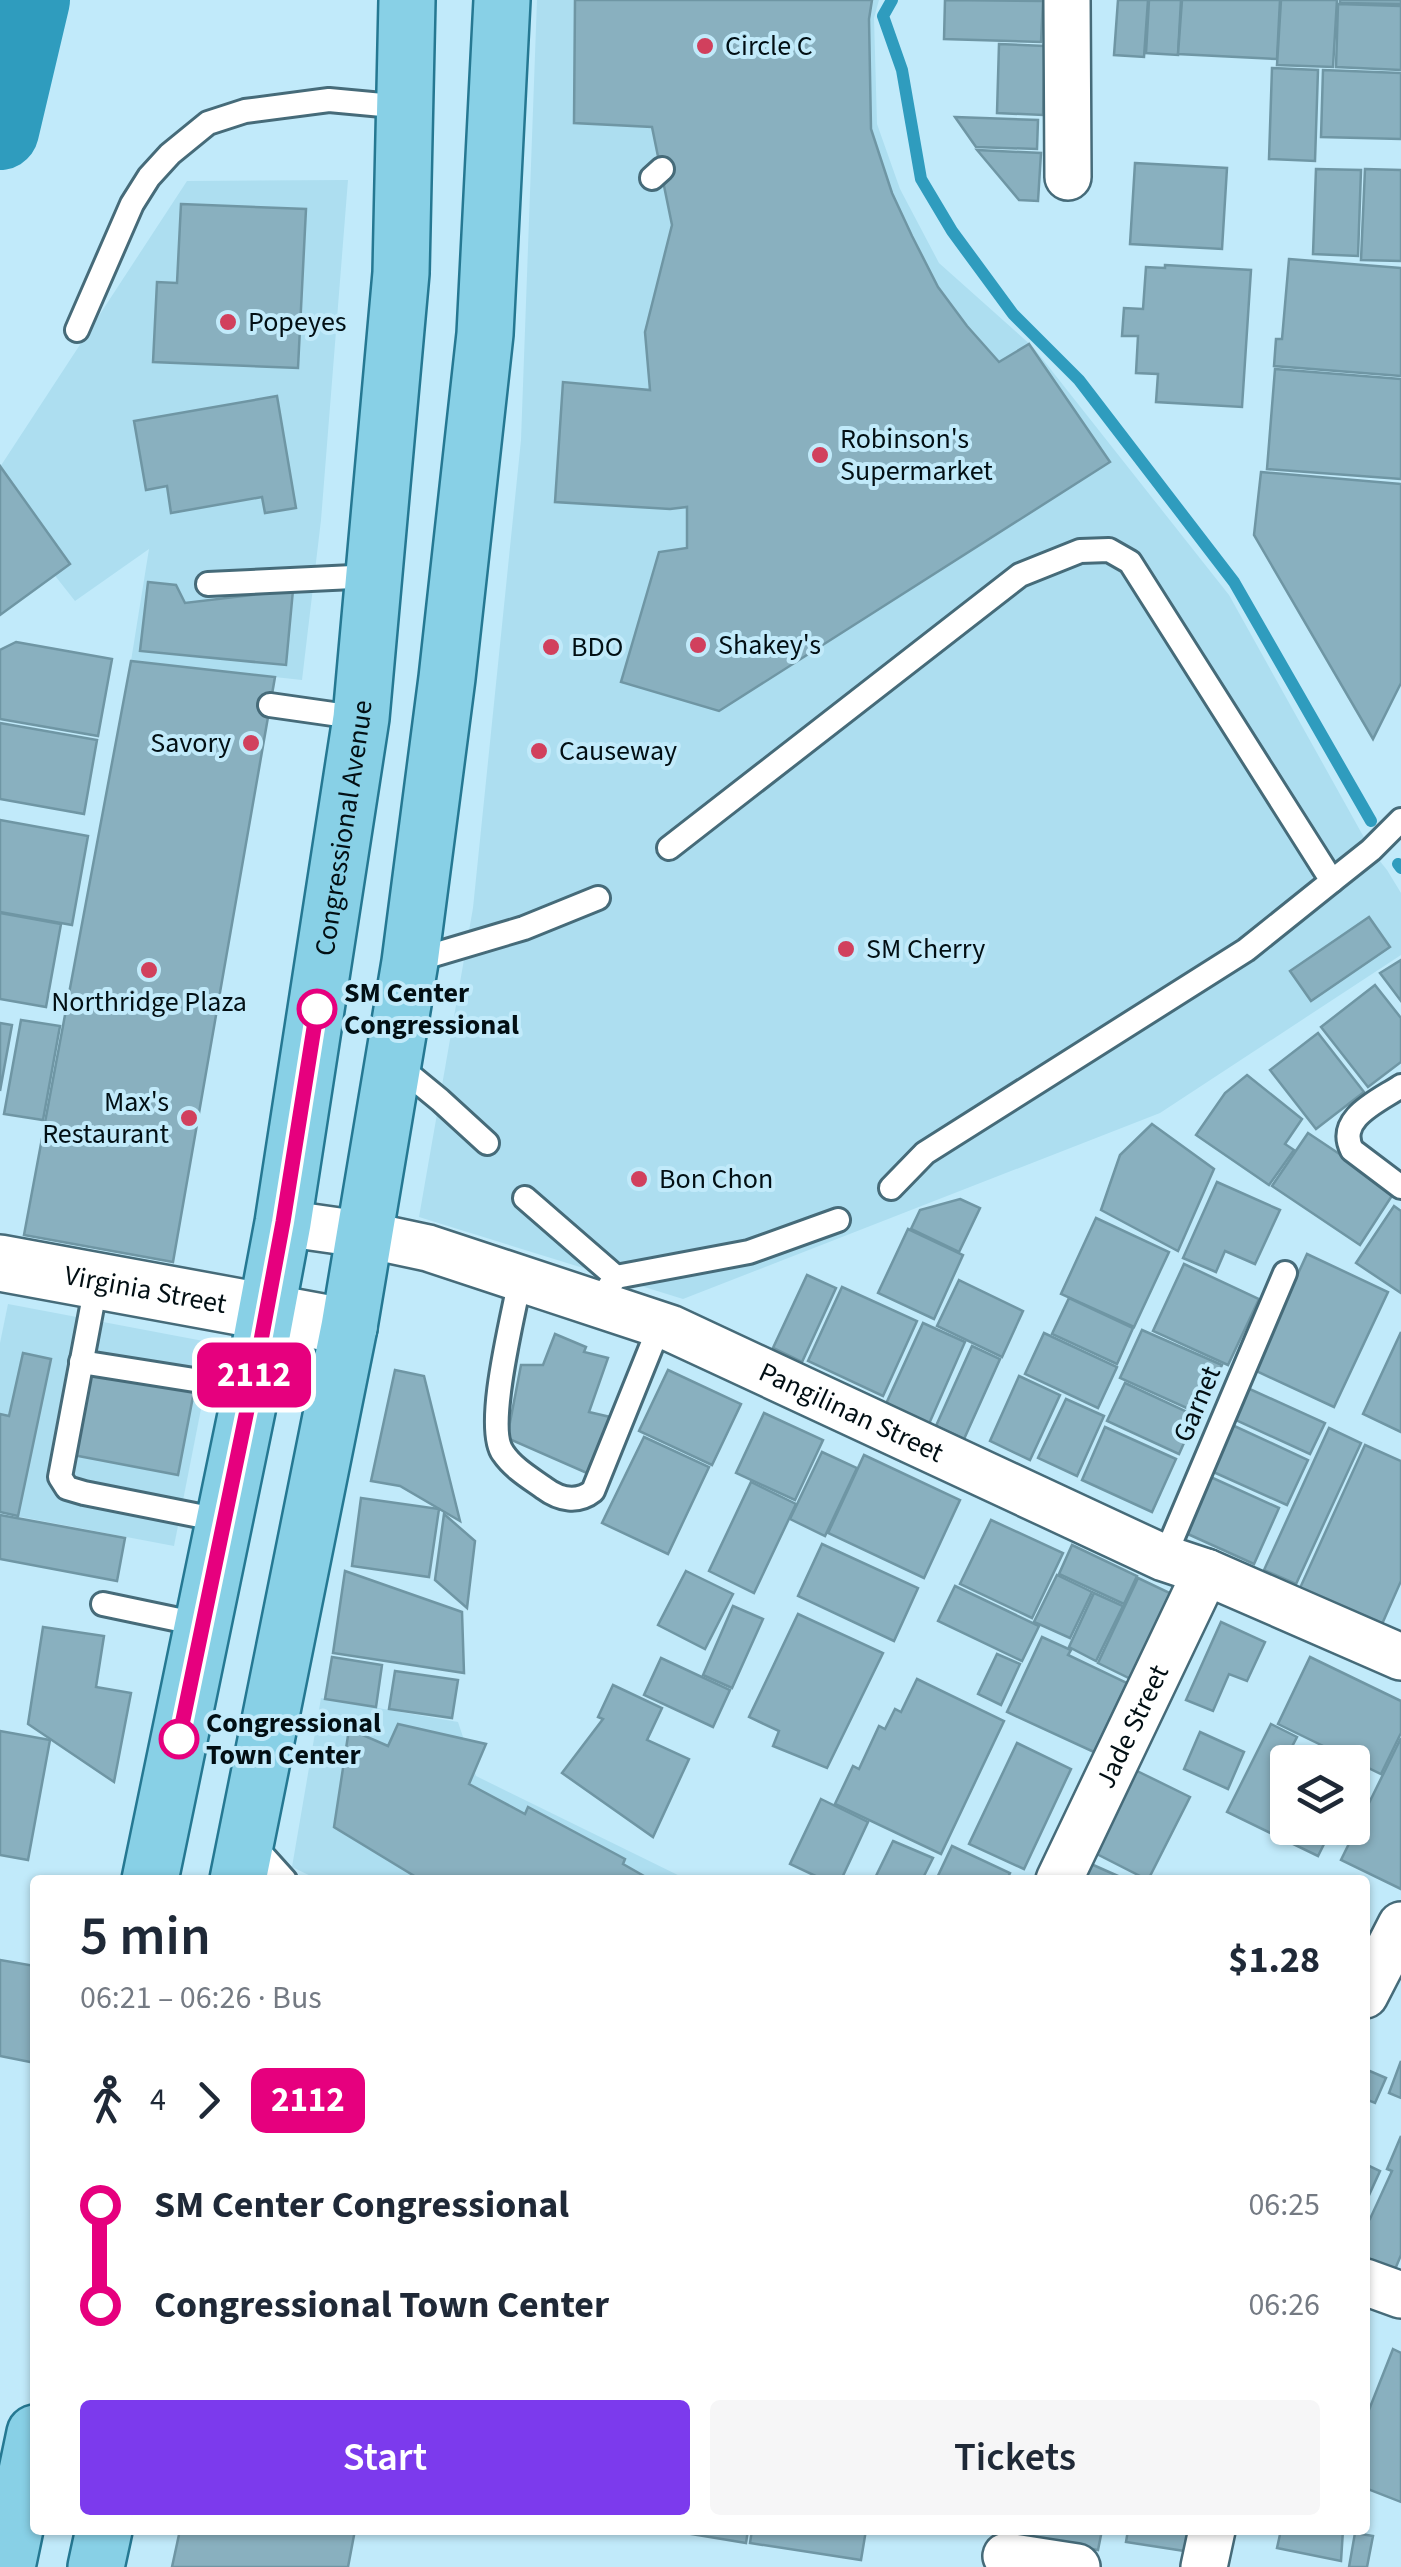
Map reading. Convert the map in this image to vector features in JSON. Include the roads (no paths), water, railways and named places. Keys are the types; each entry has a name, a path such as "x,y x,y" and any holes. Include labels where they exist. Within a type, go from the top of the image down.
{"main road":[{"name":"Congressional Avenue","path":"151,1875 267,1312 361,718 400,273 407,0"},
{"path":"242,1859 350,1327 410,962 447,678 485,334 502,0"},
{"path":"7,2567 30,2457"},
{"path":"96,2567 103,2535"}],"street":[{"path":"1067,0 1068,177"},
{"name":"Pangilinan Street","path":"283,1222 366,1234 428,1248 520,1278 606,1291 660,1325 1164,1558 1206,1572 1401,1657"},
{"name":"Virginia Street","path":"0,1263 72,1270 350,1327"},
{"name":"Jade Street","path":"1061,1875 1206,1572"},
{"path":"1370,1985 1401,1925"},
{"path":"1370,2284 1401,2295"},
{"path":"1204,2567 1211,2535"},
{"path":"1006,2556 1076,2567"}],"lane":[{"path":"78,330 132,204 170,154 208,123 245,110 329,100 404,107"},
{"path":"669,848 1020,576 1080,551 1109,550 1130,562 1332,881"},
{"path":"208,584 374,576"},
{"path":"270,704 361,718"},
{"path":"891,1188 925,1153 1246,950 1371,850 1401,820"},
{"path":"410,962 524,928 598,898"},
{"path":"394,1062 486,1143"},
{"path":"1401,1086 1353,1119 1347,1130 1352,1150 1401,1187"},
{"path":"525,1198 606,1291 748,1252 838,1220"},
{"path":"72,1270 81,1362 60,1477 67,1488 84,1494 224,1520"},
{"name":"Garnet","path":"1164,1558 1285,1273"},
{"path":"520,1278 497,1405 496,1433 500,1451 550,1493 563,1498 584,1498 593,1491 660,1325"},
{"path":"81,1362 251,1389"},
{"path":"103,1604 203,1625"},
{"path":"242,1859 275,1875"}],"waterway":[{"path":"0,131 31,0"},
{"path":"892,0 883,16 902,70 921,179 952,231 1013,314 1079,380 1234,582 1371,821"},
{"path":"1398,864 1401,868"}],"place":[{"name":"Circle C","path":"705,46"},
{"name":"Popeyes","path":"228,322"},
{"name":"Robinson's Supermarket","path":"820,455"},
{"name":"Shakey's","path":"698,645"},
{"name":"BDO","path":"551,647"},
{"name":"Savory","path":"251,743"},
{"name":"Causeway","path":"539,751"},
{"name":"SM Cherry","path":"846,949"},
{"name":"Northridge Plaza","path":"149,970"},
{"name":"SM Center Congressional","path":"317,1009"},
{"name":"Max's Restaurant","path":"189,1118"},
{"name":"Bon Chon","path":"639,1179"},
{"name":"Congressional Town Center","path":"179,1739"}]}
